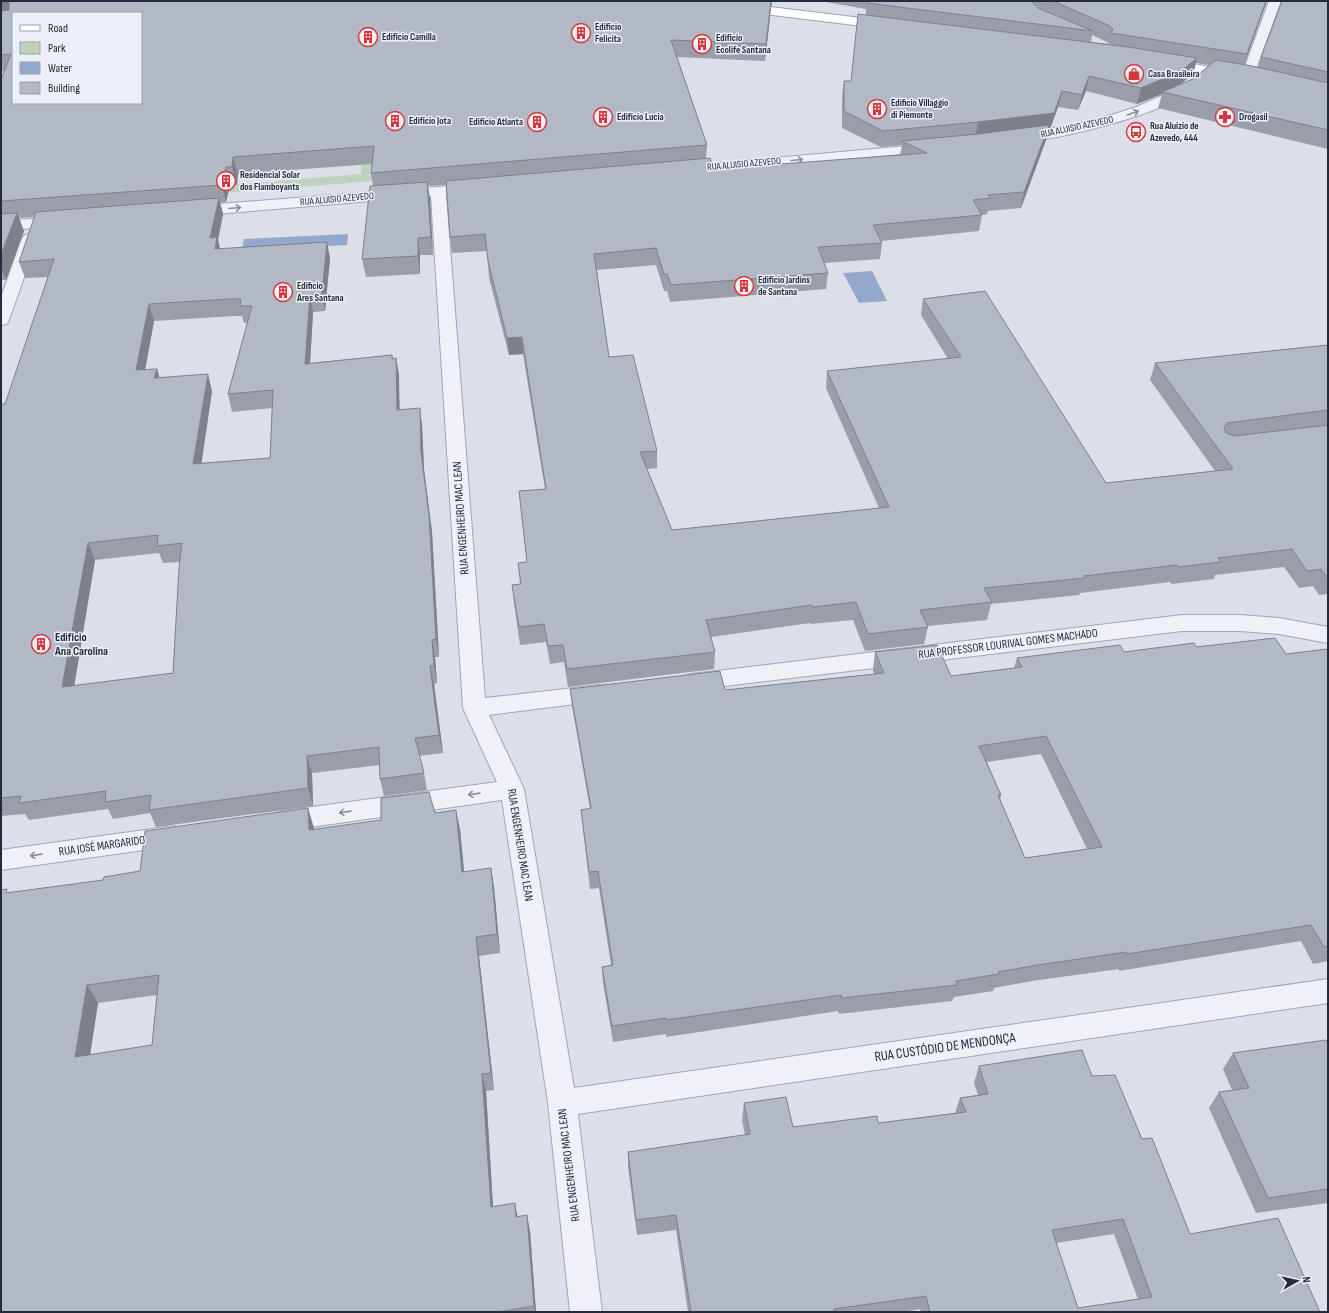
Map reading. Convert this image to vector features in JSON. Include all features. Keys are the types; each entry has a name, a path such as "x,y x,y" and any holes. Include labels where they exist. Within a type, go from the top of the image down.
{"main road":[{"path":"690,1 901,27"},
{"path":"1153,61 1247,77 1262,81"}],"street":[{"path":"1247,77 1275,1"},
{"name":"RUA ALUISIO AZEVEDO","path":"1006,140 1060,133 1110,121 1182,92 1208,70"},
{"name":"RUA ALUISIO AZEVEDO","path":"668,171 944,147"},
{"name":"RUA ALUISIO AZEVEDO","path":"177,212 486,187"},
{"name":"RUA ENGENHEIRO MAC LEAN","path":"438,191 474,708 512,789 562,1103 586,1312"},
{"path":"1,226 75,221"},
{"path":"1,320 35,224"},
{"name":"RUA PROFESSOR LOURIVAL GOMES MACHADO","path":"670,684 1182,623 1279,626 1328,635"},
{"path":"474,708 623,690"},
{"path":"261,824 512,789"},
{"name":"RUA JOSÉ MARGARIDO","path":"1,860 198,832"},
{"name":"RUA CUSTÓDIO DE MENDONÇA","path":"562,1103 1328,991"}],"green space":[{"path":"432,159 434,176 226,193 110,195 361,174 361,164"}],"water":[{"path":"348,234 347,245 242,250 244,239"},
{"path":"872,271 887,301 859,303 843,273"}],"building":[{"path":"9,1 771,1 766,44 671,40 707,145 371,173 374,146 233,157 232,167 226,167 222,185 1,201 1,80 11,54 1,55 1,11 9,10"},
{"path":"868,1 1031,1 1038,8 1093,31 867,3"},
{"path":"1053,1 1266,1 1247,54 1111,33 1113,29 1110,26"},
{"path":"1282,1 1328,1 1328,72 1261,57"},
{"path":"858,14 1128,47 1197,58 1180,72 1141,88 1089,76 1082,95 1062,91 1054,113 883,131 844,111 844,81 851,81"},
{"path":"1216,60 1252,66 1328,83 1328,130 1162,92 1193,79"},
{"path":"1049,125 1024,192 988,195 990,198 973,200 982,215 873,225 882,243 818,247 828,273 671,285 667,274 664,274 656,248 594,254 609,357 633,355 657,451 640,452 672,530 889,507 827,371 961,357 923,299 985,291 1106,483 1233,469 1155,363 1328,345 1328,410 1227,423 1224,428 1226,433 1234,436 1328,425 1328,578 1321,569 1307,571 1292,549 1218,558 1221,562 1178,567 1177,565 1084,576 1085,578 984,588 992,602 920,610 928,627 868,634 856,602 813,607 812,605 706,620 715,652 567,669 563,645 548,646 544,624 519,627 512,585 521,584 518,563 527,562 519,491 546,489 522,337 507,338 488,261 485,234 450,237 446,181 710,158 714,169 927,153 902,141 978,134"},
{"path":"427,182 431,237 418,238 418,256 362,259 370,186"},
{"path":"219,198 210,238 217,237 215,249 327,242 322,294 310,295 305,364 392,355 392,359 396,358 397,410 420,408 421,452 429,515 436,639 432,640 434,666 430,666 439,735 415,738 424,773 380,779 379,747 307,756 308,788 149,810 151,795 105,802 106,791 19,803 21,796 1,798 1,404 5,404 54,259 19,262 36,212","holes":["241,299 240,306 252,306 228,394 273,390 270,458 193,464 208,374 154,378 157,369 136,370 149,304","158,535 157,546 182,543 179,568 173,673 62,687 88,543"]},
{"path":"17,213 1,255 1,214"},
{"path":"1275,638 1286,654 1328,649 1328,946 1324,947 1311,925 1127,954 1126,952 1038,965 998,972 999,974 956,981 957,985 842,998 841,995 666,1020 666,1018 612,1026 602,967 613,965 598,871 589,872 581,810 591,808 570,689 720,671 725,690 884,673 875,652 937,645 951,676 1022,667 1017,658 1120,645 1124,652 1194,643 1196,647","holes":["1046,736 1102,847 1025,858 998,795 1001,795 979,746"]},
{"path":"429,792 435,813 456,810 462,872 491,868 497,934 476,937 491,1073 482,1074 491,1207 515,1203 516,1217 527,1215 534,1306 498,1312 1,1312 1,890 7,889 6,893 103,880 104,877 140,871 145,831 308,808 309,830 381,820 381,798","holes":["159,975 152,1045 75,1057 87,985"]},
{"path":"1326,1040 1328,1044 1328,1189 1268,1198 1219,1092 1249,1088 1233,1053"},
{"path":"1082,1050 1092,1076 1115,1075 1142,1139 1152,1138 1190,1234 1278,1218 1320,1312 930,1312 926,1296 834,1309 834,1312 691,1312 676,1215 636,1220 628,1152 750,1134 744,1103 786,1097 793,1127 877,1116 878,1123 966,1112 960,1098 988,1094 979,1066","holes":["1123,1219 1152,1297 1078,1308 1052,1230"]}],"place":[{"name":"Edifício Felicita","path":"581,33"},
{"name":"Edifício Camilla","path":"368,37"},
{"name":"Edifício Ecolife Santana","path":"702,44"},
{"name":"Casa Brasileira","path":"1134,74"},
{"name":"Edificio Villaggio di Piemonte","path":"877,109"},
{"name":"Edifício Lucia","path":"603,117"},
{"name":"Drogasil","path":"1225,117"},
{"name":"Edifício Jota","path":"395,121"},
{"name":"Edifício Atlanta","path":"537,122"},
{"name":"Rua Aluízio de Azevedo, 444","path":"1136,132"},
{"name":"Residencial Solar dos Flamboyants","path":"226,181"},
{"name":"Edifício Jardins de Santana","path":"744,286"},
{"name":"Edificio Ares Santana","path":"283,292"},
{"name":"Edifício Ana Carolina","path":"41,644"}]}
